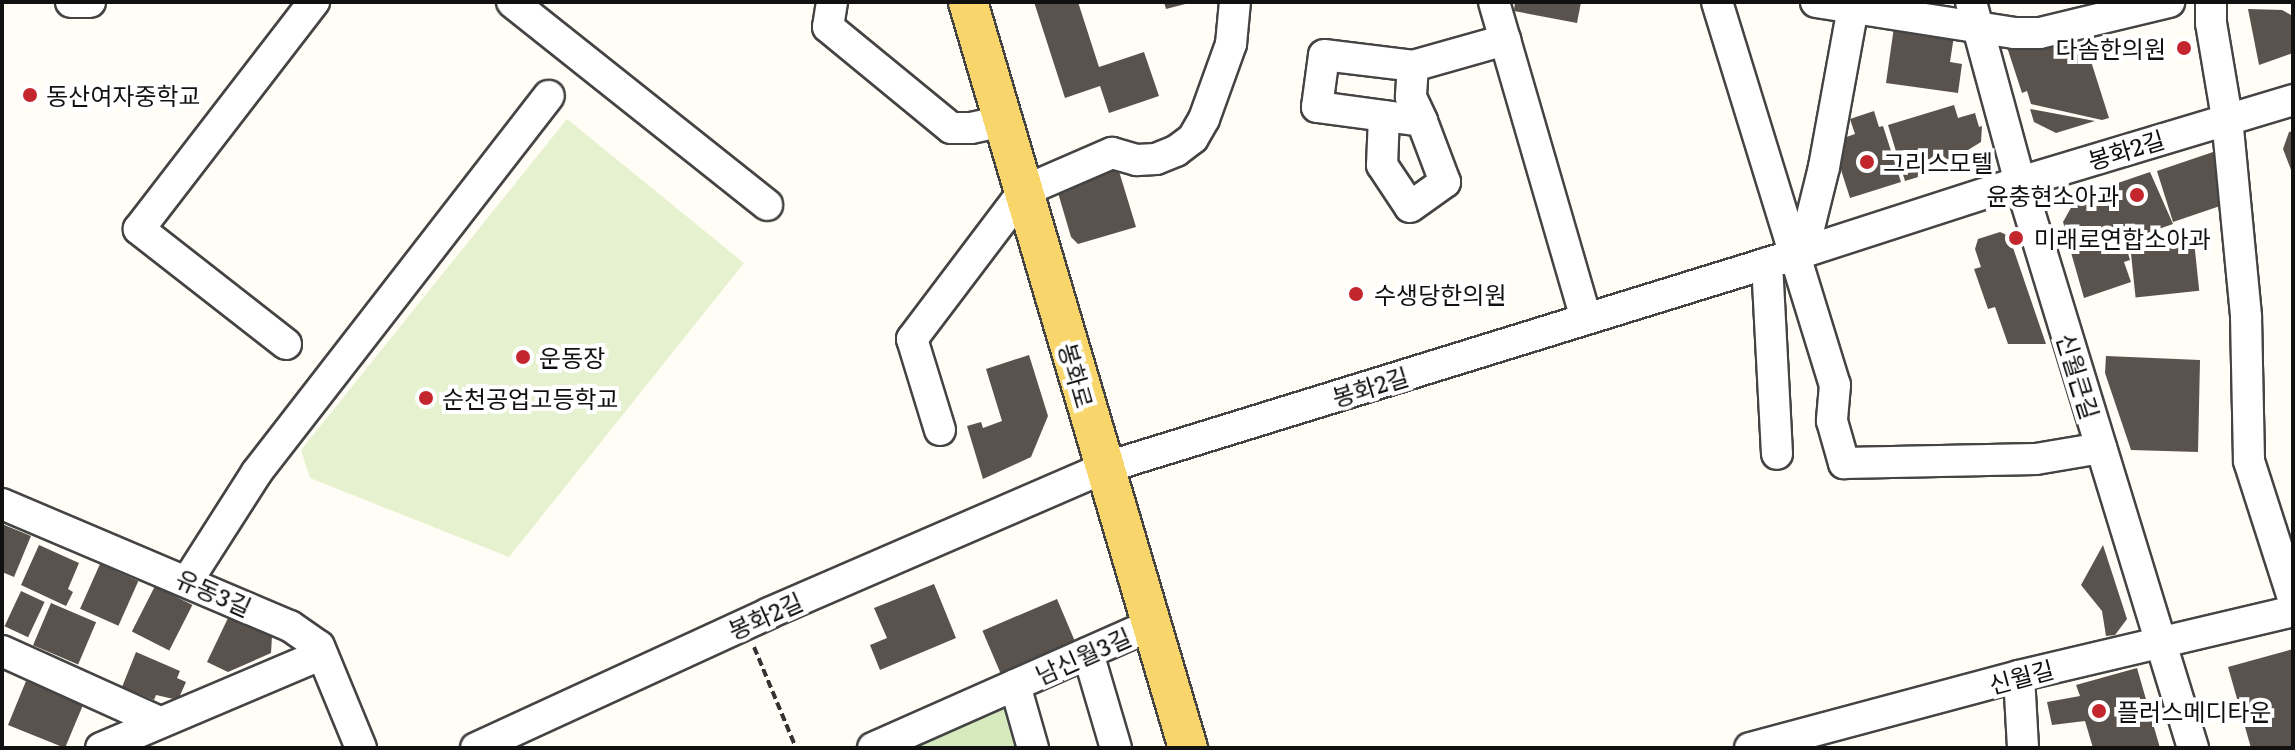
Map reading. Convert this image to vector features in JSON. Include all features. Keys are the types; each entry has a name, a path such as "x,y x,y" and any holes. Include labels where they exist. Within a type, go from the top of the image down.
{"main road":[{"name":"봉화로","path":"968,2 1188,748"}],"street":[{"path":"71,2 90,2"},
{"path":"286,344 139,229 314,2"},
{"path":"512,2 767,205"},
{"path":"832,2 828,27 951,128 971,128 1003,121"},
{"path":"940,430 912,339 1024,191 1112,153 1137,160 1156,159 1176,151 1193,138 1204,119 1231,44 1235,2"},
{"path":"1494,2 1586,319"},
{"path":"1717,2 1788,257 1835,385 1832,421 1844,463 2036,459 2101,448"},
{"path":"1816,2 1974,14 2014,33 2040,33 2169,2"},
{"path":"2211,2 2211,23 2227,118 2246,317 2249,461 2284,580 2293,598"},
{"path":"1777,454 1788,257 1824,167 1853,6"},
{"name":"신월큰길","path":"1974,14 2020,182 2193,748"},
{"path":"1422,121 1317,107 1324,55 1413,66 1505,40"},
{"path":"1384,116 1382,165 1410,207 1445,182 1411,97 1413,66"},
{"path":"188,580 257,472 549,96"},
{"name":"봉화2길","path":"476,748 744,624 1104,468 2293,100"},
{"name":"유동3길","path":"2,504 188,580 290,626 319,646 361,748"},
{"name":"신월길","path":"1750,748 2019,676 2293,611"},
{"name":"남신월3길","path":"873,748 1151,625"},
{"path":"2,651 159,722"},
{"path":"1088,653 1116,748"},
{"path":"101,748 322,654"},
{"path":"2019,676 2023,748"},
{"name":"남신월3길","path":"1015,685 1033,748"}],"path":[{"path":"744,624 796,748"}],"green space":[{"name":"운동장","path":"567,119 744,263 509,557 310,478 301,450"},
{"path":"1010,699 1025,748 899,748"}],"building":[{"path":"1034,2 1078,2 1099,67 1144,52 1159,96 1109,113 1100,86 1065,98"},
{"path":"1164,2 1189,2 1189,3 1166,9"},
{"path":"1515,2 1581,2 1577,23 1514,11"},
{"path":"2248,9 2282,10 2293,16 2293,53 2259,65"},
{"path":"1894,27 1954,36 1950,62 1962,64 1958,93 1886,83"},
{"path":"2083,36 2109,118 2102,120 2031,104 2027,91 2022,93 2006,44"},
{"path":"1954,105 1958,118 1975,113 1979,127 1982,126 1981,142 1968,150 1971,161 1905,181 1888,125"},
{"path":"2030,109 2095,121 2056,133 2034,122"},
{"name":"그리스모텔","path":"1874,111 1879,127 1883,126 1901,182 1850,198 1832,142 1855,134 1850,119"},
{"path":"2293,131 2293,175 2283,149 2289,132"},
{"path":"2222,149 2226,204 2173,222 2157,171"},
{"path":"1118,168 1136,227 1078,244 1071,237 1056,186"},
{"path":"2150,172 2173,224 2124,241 2121,234 2105,240 2068,237 2063,222 2077,197"},
{"path":"2000,232 2009,236 2046,344 2008,344 1995,307 1988,309 1974,269 1981,267 1975,249 1978,239"},
{"path":"2194,241 2199,291 2136,297 2130,248"},
{"path":"2068,242 2114,246 2125,243 2130,260 2124,262 2131,282 2084,298"},
{"path":"1029,355 1048,416 1031,457 983,479 967,426 981,422 983,428 1002,421 986,369"},
{"path":"2106,356 2200,360 2198,452 2131,450 2105,373"},
{"path":"2,524 31,536 14,577 2,572"},
{"path":"39,545 79,563 68,589 73,592 66,606 21,585"},
{"path":"2103,545 2127,619 2115,635 2106,636 2102,611 2081,585"},
{"path":"100,564 138,581 118,626 80,609"},
{"path":"934,584 956,638 880,670 870,645 887,638 874,608"},
{"path":"155,586 192,605 169,651 132,631"},
{"path":"21,591 45,602 28,637 5,626"},
{"path":"1057,599 1076,643 1001,675 982,631"},
{"path":"51,603 96,622 78,664 33,645"},
{"path":"228,618 272,636 271,653 228,672 207,662"},
{"path":"2293,649 2293,748 2251,748 2228,667"},
{"path":"136,652 180,671 177,678 186,682 178,700 156,695 154,700 122,687"},
{"name":"플러스메디타운","path":"2137,668 2160,748 2093,748 2085,721 2052,725 2047,702 2080,696 2076,685"},
{"path":"26,681 50,691 53,685 63,689 60,695 83,705 65,748 8,725"}],"place":[{"name":"다솜한의원","path":"2184,48"},
{"name":"동산여자중학교","path":"30,95"},
{"name":"그리스모텔","path":"1867,162"},
{"name":"윤충현소아과","path":"2137,195"},
{"name":"미래로연합소아과","path":"2016,238"},
{"name":"수생당한의원","path":"1356,294"},
{"name":"운동장","path":"523,357"},
{"name":"순천공업고등학교","path":"426,398"},
{"name":"플러스메디타운","path":"2099,711"}]}
